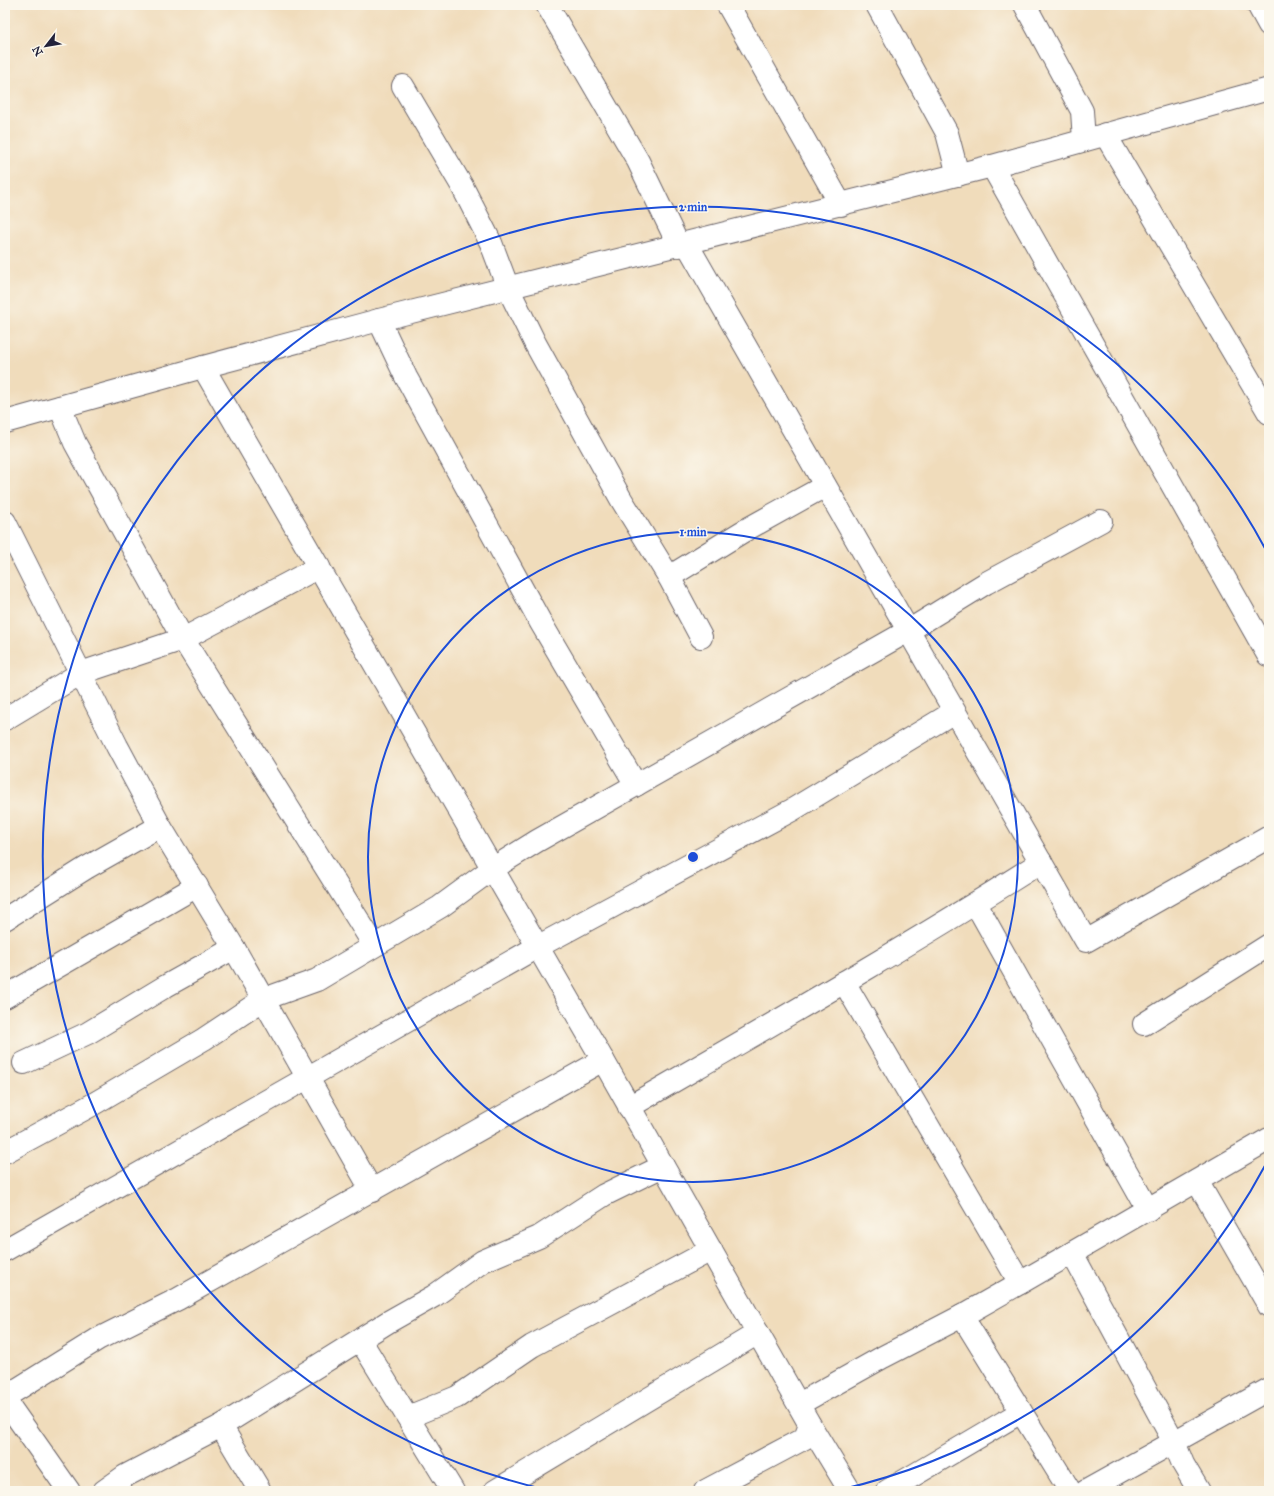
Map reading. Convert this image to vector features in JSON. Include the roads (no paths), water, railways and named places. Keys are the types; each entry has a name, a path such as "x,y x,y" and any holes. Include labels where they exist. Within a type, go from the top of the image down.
{"street":[{"path":"547,5 638,161 683,245 825,486 1086,941 1269,837"},
{"path":"728,5 842,205"},
{"path":"877,5 947,133 958,175"},
{"path":"1025,5 1082,111 1084,140"},
{"path":"1258,5 1269,25"},
{"path":"403,86 462,186 491,243 508,288 535,343 621,499 669,577 701,637"},
{"path":"5,422 379,320 958,175 1269,89"},
{"path":"1105,134 1269,413"},
{"path":"992,166 1268,655"},
{"path":"379,320 406,378 540,623 636,785"},
{"path":"203,367 603,1060 810,1425 850,1491"},
{"path":"60,407 75,443 183,639 374,945"},
{"path":"669,577 742,532 825,486"},
{"path":"5,1152 90,1106 204,1039 264,999 316,980 440,907 492,869 636,785 908,631 986,583 1101,521"},
{"path":"5,522 160,826 198,886 264,999 372,1191"},
{"path":"5,719 81,673 183,639 319,567"},
{"path":"5,1250 537,947 792,810 954,712"},
{"path":"5,919 86,868 160,826"},
{"path":"629,1107 976,904 1041,862"},
{"path":"5,996 198,886"},
{"path":"976,904 1148,1210"},
{"path":"1144,1024 1269,946"},
{"path":"24,1063 88,1033 166,986 234,948"},
{"path":"844,982 1020,1283"},
{"path":"69,1491 5,1399 98,1339 178,1299 603,1060"},
{"path":"799,1404 883,1356 962,1316 1269,1139"},
{"path":"104,1491 125,1476 221,1426 434,1296 483,1261 538,1236 604,1195 663,1166"},
{"path":"1197,1181 1269,1306"},
{"path":"408,1417 457,1397 532,1346 711,1250"},
{"path":"1072,1253 1174,1442 1183,1464 1199,1491"},
{"path":"962,1316 1070,1491"},
{"path":"495,1491 758,1333"},
{"path":"358,1341 367,1351 453,1491"},
{"path":"1086,1491 1269,1390"},
{"path":"887,1491 1021,1412"},
{"path":"705,1491 805,1438 810,1425"},
{"path":"221,1426 260,1491"}]}
